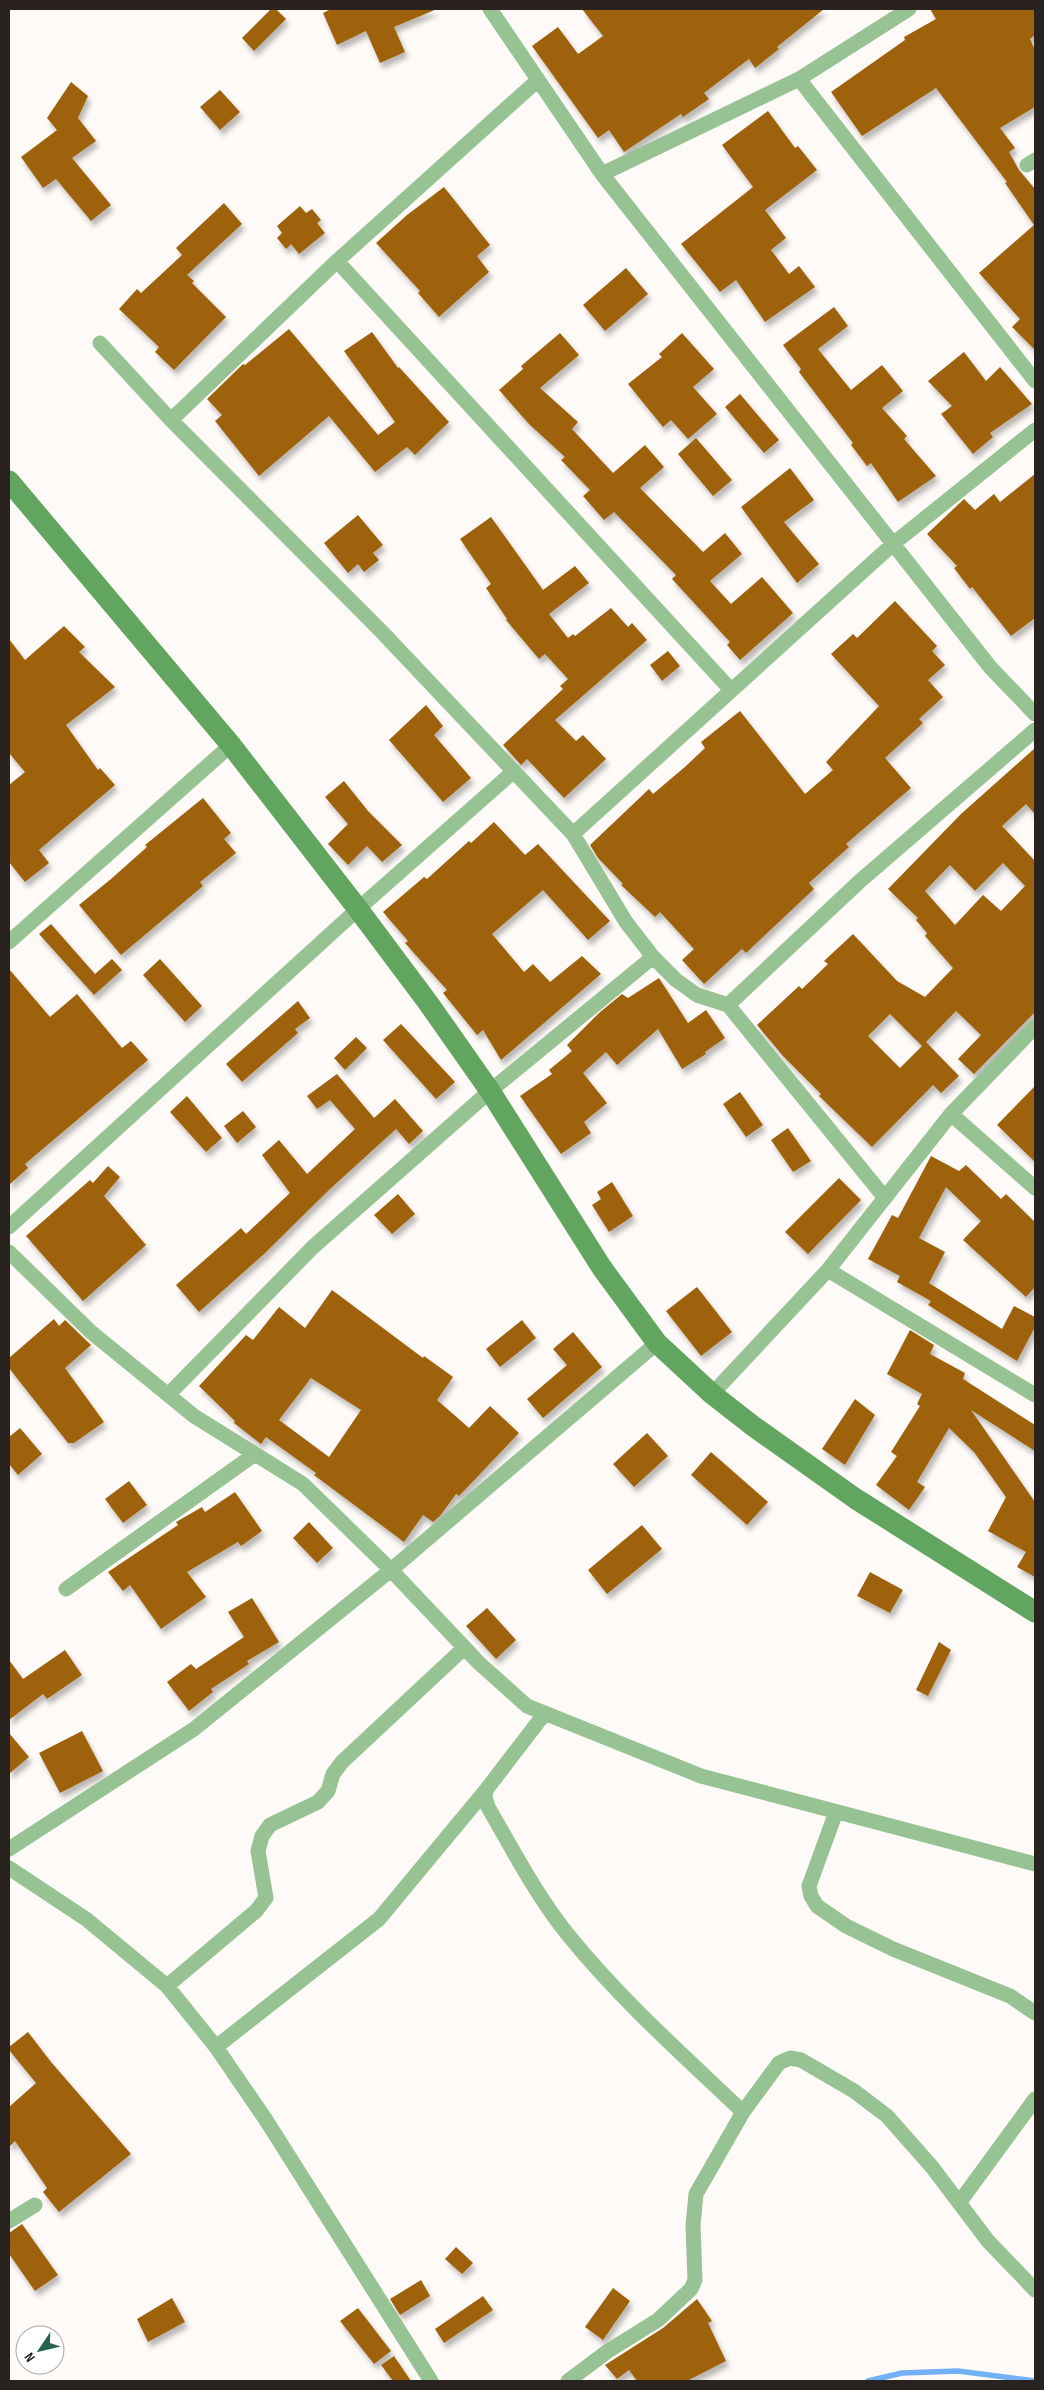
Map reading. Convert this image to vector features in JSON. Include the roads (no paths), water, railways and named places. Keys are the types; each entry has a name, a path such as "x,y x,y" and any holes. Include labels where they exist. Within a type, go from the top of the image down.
{"street":[{"path":"490,9 602,174 990,667 1035,714"},
{"path":"602,174 799,79 908,9"},
{"path":"799,79 1035,381"},
{"path":"171,420 337,261 538,80"},
{"path":"337,261 731,690"},
{"path":"100,343 171,420 381,631 573,834 626,922 653,957 676,980 697,994 728,1005 885,1198"},
{"path":"573,834 892,544 1035,430"},
{"path":"9,481 231,745 358,909 429,1004 490,1091 602,1268 657,1343 712,1394 753,1426 856,1499 1035,1612"},
{"path":"728,1005 860,881 1035,730"},
{"path":"9,942 231,745"},
{"path":"9,1227 358,909 514,771"},
{"path":"168,1395 314,1247 490,1091 653,957"},
{"path":"712,1394 828,1270 951,1114 1035,1027"},
{"path":"951,1114 1035,1188"},
{"path":"9,1252 91,1332 194,1416 303,1484 391,1570 464,1648 527,1706 701,1776 1035,1864"},
{"path":"828,1270 1035,1395"},
{"path":"9,1849 194,1729 391,1570 657,1343"},
{"path":"66,1589 255,1454"},
{"path":"167,1986 256,1911 266,1898 258,1852 262,1836 270,1825 318,1802 328,1791 333,1774 342,1762 464,1648"},
{"path":"216,2047 379,1919 486,1790 545,1713"},
{"path":"486,1790 485,1797 488,1807 527,1874 567,1934 612,1986 743,2112"},
{"path":"836,1812 810,1886 811,1896 817,1906 846,1926 879,1943 1010,1996 1035,2013"},
{"path":"9,1868 86,1919 167,1986 216,2047 272,2128 432,2381"},
{"path":"568,2381 608,2351 658,2320 691,2289 695,2280 693,2216 696,2194 743,2112 779,2062 790,2058 802,2060 854,2091 887,2116 932,2167 988,2241 1035,2290"},
{"path":"959,2203 1035,2099"},
{"path":"9,2221 35,2205"}],"waterway":[{"path":"868,2381 902,2373 958,2371 1035,2381"}]}
